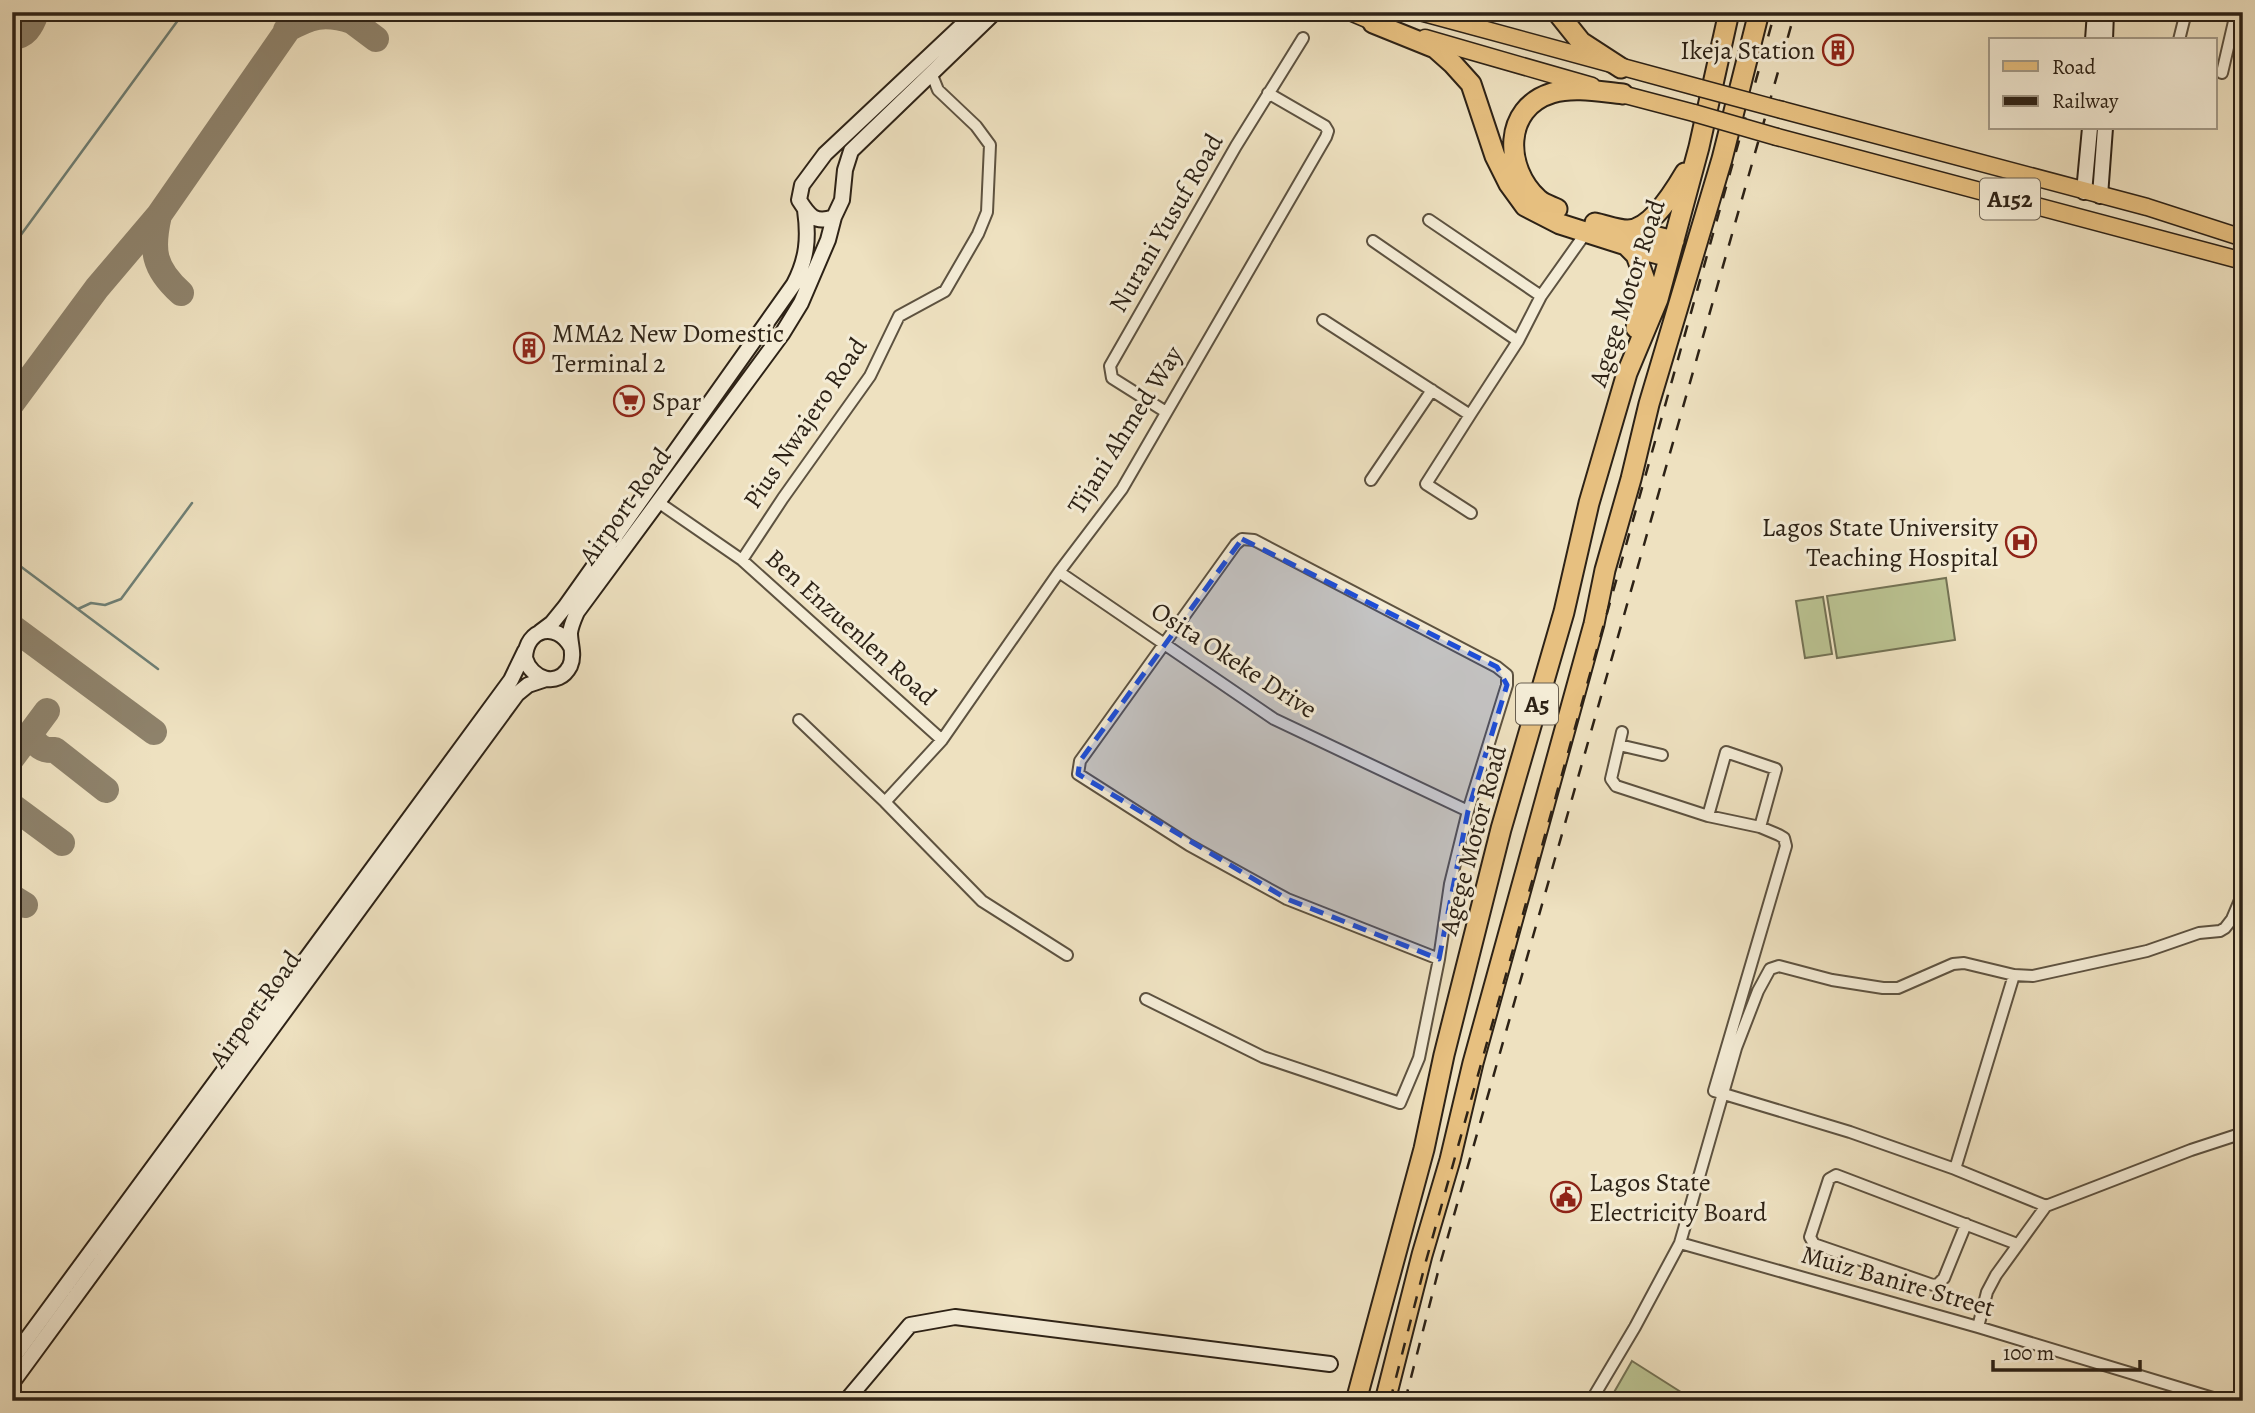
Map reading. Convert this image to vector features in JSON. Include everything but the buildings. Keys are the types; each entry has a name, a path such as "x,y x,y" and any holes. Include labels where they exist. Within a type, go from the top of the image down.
{"highway":[{"path":"1557,12 1581,42 1621,68"},
{"name":"Agege Motor Road","path":"1356,1401 1424,1149 1444,1055 1502,829 1564,612 1589,503 1626,373 1658,299 1699,147 1730,12"},
{"name":"Agege Motor Road","path":"1385,1401 1422,1255 1450,1160 1473,1063 1594,624 1605,570 1631,479 1648,404 1721,159 1759,12"},
{"path":"1373,23 1435,48 1453,64 1471,84 1495,156 1509,184 1525,206 1586,234 1608,238 1627,237 1671,198 1699,147"},
{"path":"1623,94 1577,90 1552,93 1531,106 1516,125 1513,152 1521,178 1539,201 1627,237 1671,249"},
{"path":"1626,373 1646,283 1627,237"},
{"path":"1444,1055 1473,1063"}],"main road":[{"path":"976,12 834,145 812,170 802,185 799,200 805,210 817,220 824,221 834,217 842,200 847,162 856,144 932,75 995,12"},
{"name":"A152","path":"1350,12 1373,23 1777,137 2243,261"},
{"name":"A152","path":"1420,12 2147,207 2243,238"},
{"path":"2094,38 2095,12"},
{"path":"2105,38 2106,12"},
{"path":"2084,192 2091,130"},
{"path":"2100,196 2105,130"},
{"path":"812,170 828,167 836,170 844,180"},
{"name":"Airport Road","path":"540,632 552,623 565,607 794,284 804,265 808,231 805,210"},
{"name":"Airport Road","path":"571,648 570,631 577,612 782,334 801,303 828,240 834,217"},
{"path":"540,632 562,635 571,648 570,665 565,672 549,679 533,673 527,666 525,649 528,642 540,632"},
{"name":"Airport Road","path":"12,1359 511,680 525,649"},
{"name":"Airport Road","path":"12,1382 517,694 538,680 549,679"},
{"path":"846,1401 909,1325 955,1317 1330,1364"}],"street":[{"path":"2180,38 2186,12"},
{"path":"2221,12 2237,13 2222,73"},
{"name":"Nurani Yusuf Road","path":"1166,412 1112,378 1110,366 1236,146 1303,38"},
{"name":"Pius Nwajero Road","path":"742,559 870,376 899,316 944,291 978,234 987,212 990,145 976,126 938,90 932,75"},
{"name":"Tijani Ahmed Way","path":"885,802 942,740 1059,572 1122,489 1328,131 1325,126 1268,93"},
{"path":"1429,220 1541,296"},
{"path":"1471,513 1426,484 1518,341 1541,296 1586,234"},
{"path":"1373,241 1518,341"},
{"path":"1322,320 1470,415"},
{"path":"1371,480 1432,390"},
{"name":"Ben Enzuenlen Road","path":"658,502 742,559 942,740"},
{"path":"1146,999 1263,1057 1400,1103 1419,1058 1439,958 1450,884 1468,811 1507,685 1507,676 1497,667 1254,540 1242,539 1080,761 1078,774 1189,845 1287,899 1439,958"},
{"name":"Osita Okeke Drive","path":"1059,572 1274,719 1468,811"},
{"path":"799,720 885,802 982,901 1067,955"},
{"path":"1622,732 1611,779 1616,786 1708,816 1760,827 1784,838 1786,846 1713,1091 1850,1132 2046,1206"},
{"path":"1619,745 1662,755"},
{"path":"1708,816 1726,752 1776,769 1760,827"},
{"path":"1591,1401 1681,1243 1736,1048 1763,978 1770,969 1779,966 1883,988 1898,988 1964,962 2014,975 2033,976 2147,951 2199,933 2220,931 2232,919 2243,892"},
{"path":"1955,1170 2014,975"},
{"path":"1978,1327 1987,1292 1996,1275 2046,1206 2191,1150 2243,1133"},
{"path":"1966,1224 1944,1278 1933,1285 1814,1244 1810,1237 1829,1178 1836,1175 1966,1224 2017,1244"},
{"name":"Muiz Banire Street","path":"1681,1243 1978,1327 2223,1401"}],"highlighted area":[{"path":"1242,539 1497,667 1507,685 1468,811 1439,959 1287,899 1078,774 1080,761"}],"green space":[{"path":"1946,578 1955,640 1837,658 1827,596"},
{"path":"1823,597 1832,654 1805,658 1796,601"},
{"path":"1632,1361 1695,1401 1609,1401"}],"waterway":[{"path":"12,247 184,12"},
{"path":"78,609 91,603 105,605 121,599 192,503"},
{"path":"16,563 158,669"}],"taxiway":[{"path":"12,403 97,288 159,215 300,12"},
{"path":"347,12 352,21 376,39"},
{"path":"286,30 303,21 325,16 352,21"},
{"path":"159,215 155,238 156,258 165,275 181,293"},
{"path":"12,627 154,732"},
{"path":"12,758 47,711"},
{"path":"30,734 40,747 55,750 106,790"},
{"path":"12,806 62,843"},
{"path":"12,897 25,905"}],"runway":[{"path":"12,17 15,12"}],"railway":[{"path":"1390,1401 1426,1261 1775,12"},
{"path":"1405,1401 1439,1268 1795,12"}],"place":[{"name":"Ikeja Station","path":"1838,50"},
{"name":"MMA2 New Domestic Terminal 2","path":"529,348"},
{"name":"Spar","path":"629,401"},
{"name":"Lagos State University Teaching Hospital","path":"2021,542"},
{"name":"Lagos State Electricity Board","path":"1566,1197"}]}
